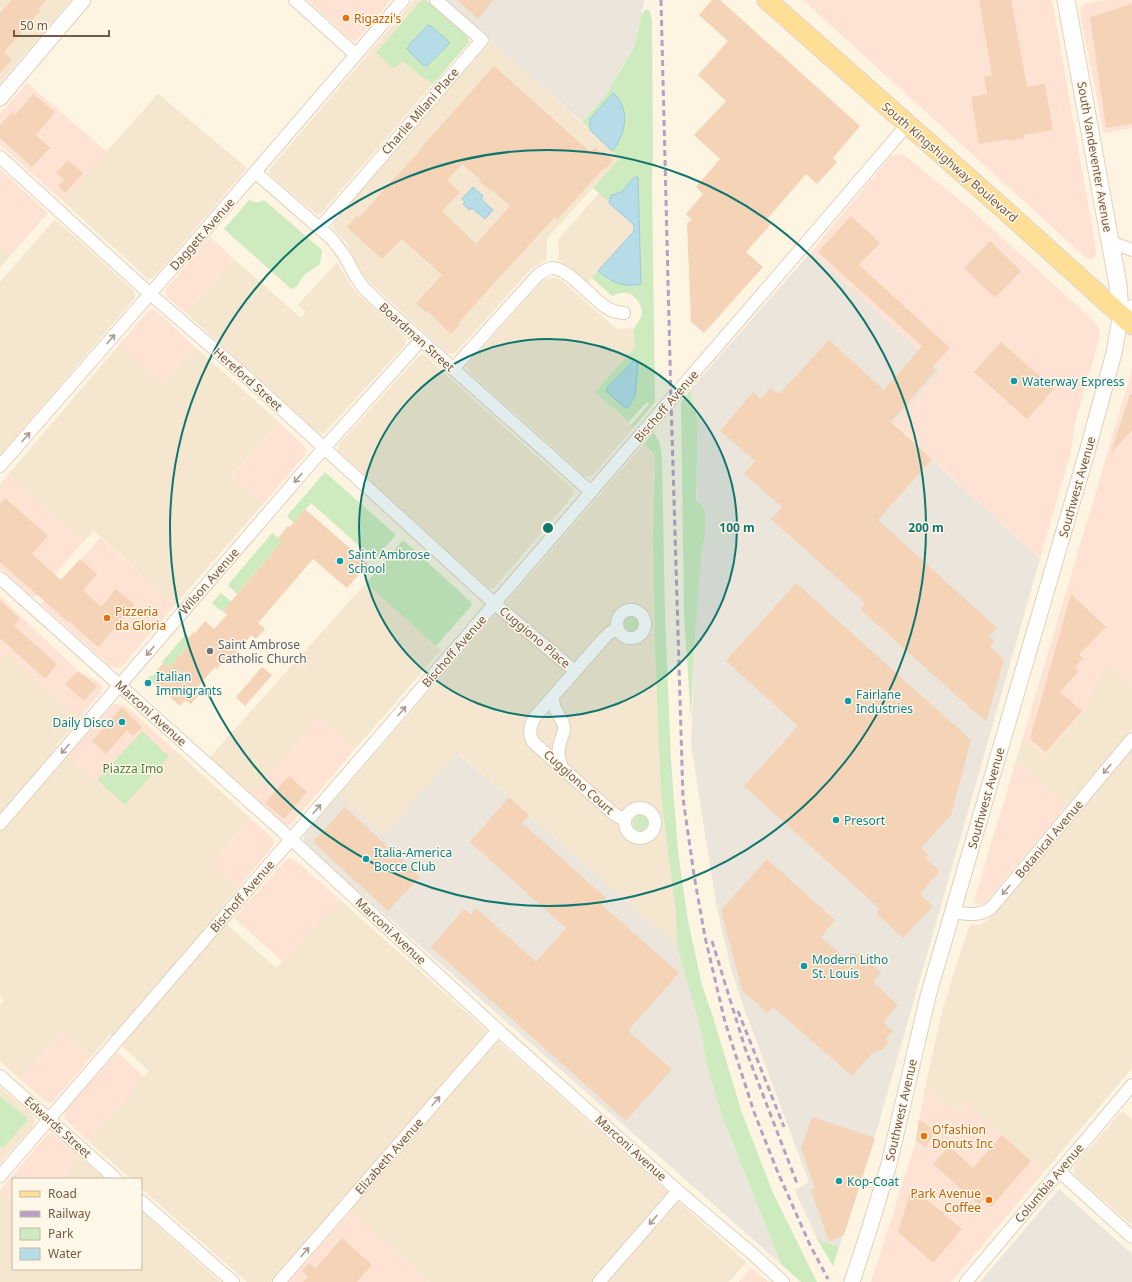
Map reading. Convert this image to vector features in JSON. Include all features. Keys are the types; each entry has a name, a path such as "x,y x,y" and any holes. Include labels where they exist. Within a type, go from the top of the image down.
{"main road":[{"name":"South Kingshighway Boulevard","path":"767,0 907,125 1128,315"},
{"name":"South Vandeventer Avenue","path":"1066,0 1119,294 1128,315"}],"street":[{"path":"0,98 83,0"},
{"path":"295,0 356,55"},
{"name":"Daggett Avenue","path":"0,466 150,294 402,0"},
{"name":"Charlie Milani Place","path":"320,228 482,40 436,0"},
{"name":"Bischoff Avenue","path":"0,1176 907,125"},
{"name":"Hereford Street","path":"0,157 150,294 241,372 495,604"},
{"name":"Boardman Street","path":"255,172 339,246 363,287 452,369 591,492"},
{"path":"1110,239 1116,244 1132,250"},
{"path":"452,369 537,276 550,268 559,269 570,276 604,306 624,313"},
{"name":"Southwest Avenue","path":"853,1280 889,1164 926,1003 1077,490 1114,353 1118,331 1128,315"},
{"name":"Wilson Avenue","path":"0,824 324,448 421,340"},
{"name":"Marconi Avenue","path":"0,578 291,839 498,1030 678,1191 755,1256 783,1282"},
{"name":"Cuggiono Place","path":"495,604 575,671"},
{"name":"Cuggiono Place","path":"533,742 530,737 530,729 534,717 605,637 618,629"},
{"path":"553,696 554,708 564,728 558,751 558,759 562,768"},
{"name":"Botanical Avenue","path":"953,912 973,914 984,913 991,908 1132,739"},
{"name":"Cuggiono Court","path":"533,742 614,814 625,820"},
{"name":"Elizabeth Avenue","path":"279,1282 498,1030"},
{"name":"Edwards Street","path":"0,1076 115,1178"},
{"name":"Columbia Avenue","path":"966,1282 1132,1085"},
{"path":"1060,1171 1132,1237"},
{"path":"599,1282 678,1191"},
{"path":"142,1202 233,1282"}],"shaded area":[{"path":"0,0 71,0 0,83"},
{"path":"307,0 391,0 358,39 354,41"},
{"path":"414,0 426,0 467,35 469,42 318,215 270,175 270,169"},
{"path":"445,0 644,0 634,46 606,95 582,122"},
{"path":"803,0 1052,0 1096,249 1095,257 1089,259 1085,257"},
{"path":"1107,0 1132,0 1132,128 1104,133 1080,13 1082,6 1087,3"},
{"path":"491,40 620,158 548,237 546,260 530,270 458,350 455,353 450,354 447,353 366,279 360,271 346,242 334,230 333,226 335,221"},
{"path":"27,83 107,152 63,201 0,145 0,114"},
{"path":"158,94 247,168 154,277 148,279 63,201"},
{"path":"897,154 904,155 967,206 1094,321 1099,328 1100,336 1075,423 1070,455 1040,559 894,423 941,370 811,252 890,157"},
{"path":"0,169 48,213 11,255 0,245"},
{"path":"599,193 633,224 634,228 632,234 588,282 572,268 559,260 558,240"},
{"path":"55,219 133,290 135,295 134,299 0,455 0,282"},
{"path":"210,237 234,259 186,313 167,297 165,293 166,289"},
{"path":"0,245 11,255 0,268"},
{"path":"811,252 941,370 894,424 1040,559 880,1119 839,1247 817,1239 795,1190 809,1182 740,997 731,968 717,909 691,744 696,622 698,418 690,390"},
{"path":"234,259 301,318 306,312 298,305 337,262 357,293 405,337 405,345 323,434 317,432 186,313"},
{"path":"547,279 560,279 613,326 619,329 633,327 635,347 595,392 634,427 592,476 589,477 584,475 468,371 467,366 541,283"},
{"path":"154,309 195,347 162,383 119,345 148,311"},
{"path":"119,345 162,383 195,347 279,422 232,476 263,504 175,605 94,531 83,542 8,475"},
{"path":"423,354 573,489 575,493 494,588 488,587 338,450 339,444 418,357"},
{"path":"1132,370 1132,685 1107,664 1084,711 1045,756 1023,737"},
{"path":"279,422 304,446 306,449 305,455 263,504 232,477"},
{"path":"644,444 654,453 655,460 653,537 655,650 661,796 676,914 677,946 459,753 383,835 339,795"},
{"path":"8,475 83,542 34,598 0,569 0,484"},
{"path":"100,538 175,605 122,666 117,669 111,667 41,604"},
{"path":"366,583 441,650 355,749 319,718 251,795 209,758"},
{"path":"0,596 78,671 99,682 102,686 101,692 79,719 5,652 0,658"},
{"path":"5,652 79,719 56,746 125,807 175,750 250,818 211,864 238,888 216,915 276,968 339,899 746,1262 729,1282 429,1282 340,1202 271,1282 247,1282 142,1189 142,1178 130,1178 88,1141 149,1071 110,1035 91,1057 61,1033 20,1079 0,1061 0,1005 4,1000 0,996 0,658"},
{"path":"1107,663 1132,685 1132,729 1067,805 1016,761 1023,737 1045,756 1084,711"},
{"path":"120,703 126,706 175,750 125,807 67,757 113,705"},
{"path":"319,717 355,749 292,823 289,825 285,824 251,795"},
{"path":"1132,749 1132,1068 1044,1172 964,1101 954,1112 925,1087 943,1008 969,926 973,924 980,925 988,920"},
{"path":"458,753 677,946 703,1038 705,1059 722,1116 781,1264 306,845 304,840 305,833 339,795 383,835"},
{"path":"1016,761 1067,805 985,903 981,905 974,900"},
{"path":"250,818 274,841 272,847 238,888 211,864"},
{"path":"290,858 295,860 339,899 283,962 234,918 286,860"},
{"path":"61,1033 91,1057 50,1103 46,1102 20,1079"},
{"path":"117,1052 144,1077 88,1141 66,1120 64,1115 66,1109"},
{"path":"0,1087 34,1117 35,1121 32,1127 0,1163"},
{"path":"925,1087 954,1112 964,1101 1044,1172 951,1282 871,1282 916,1141"},
{"path":"1122,1111 1132,1120 1132,1225 1075,1175 1074,1169 1076,1164"},
{"path":"52,1133 80,1157 62,1178 12,1178 12,1199 1,1189 47,1135"},
{"path":"80,1157 104,1178 62,1178"},
{"path":"1,1189 12,1199 12,1270 142,1270 142,1212 220,1282 0,1282"},
{"path":"1059,1189 1132,1254 1132,1282 980,1282"},
{"path":"351,1211 429,1282 288,1282"},
{"path":"751,1268 768,1282 739,1282"}],"green space":[{"path":"423,0 426,0 467,35 469,42 433,84 402,61 394,69 376,53"},
{"path":"646,9 650,11 652,22 652,184 655,402 634,427 631,425 649,404 647,402 629,422 595,392 635,347 633,331 641,317 642,309 635,297 632,295 623,293 612,296 592,278 632,234 634,228 633,224 593,188 620,158 582,122 606,95 634,47 642,14"},
{"path":"249,200 253,202 260,202 264,200 322,250 319,265 304,275 294,289 290,288 224,229"},
{"path":"690,390 698,421 696,500 702,506 705,513 705,535 701,553 696,622 691,718 684,615 681,403"},
{"path":"654,432 660,444 662,459 665,614 671,761 678,851 688,921 702,985 742,1113 773,1193 817,1282 801,1282 781,1264 722,1116 705,1059 703,1038 677,946 676,914 661,796 655,650 653,537 655,460 654,453 644,444"},
{"path":"325,472 396,535 374,559 311,503 294,523 287,516"},
{"path":"272,533 282,541 237,594 228,585"},
{"path":"403,540 470,601 472,605 436,646 366,583"},
{"path":"221,593 232,602 223,611 212,603"},
{"path":"629,616 635,616 640,621 638,630 635,632 629,632 624,627 624,621"},
{"path":"186,634 189,637 185,641 189,644 169,668 162,662"},
{"path":"155,673 160,678 155,684 152,682 147,688 143,684 151,675 153,676"},
{"name":"Piazza Imo","path":"142,731 169,756 125,805 97,780"},
{"path":"638,815 644,815 649,820 647,829 644,831 638,831 633,826 633,820"},
{"path":"0,1096 27,1118 27,1121 3,1148 0,1146"},
{"path":"817,1239 839,1247 833,1266"}],"water":[{"path":"428,25 449,42 448,45 426,66 423,65 407,49"},
{"path":"613,93 619,99 622,106 624,122 621,137 612,151 590,130 590,119"},
{"path":"634,177 638,177 641,284 623,285 613,281 598,271 634,231 633,224 609,203 611,195 623,191"},
{"path":"473,187 483,196 481,199 493,210 485,219 472,208 469,210 463,204 465,202 462,199"},
{"path":"634,360 638,363 635,396 628,408 625,408 606,391 607,388"}],"building":[{"path":"12,0 46,0 38,9 40,11 4,52 12,59 0,73 0,13"},
{"path":"457,0 493,0 478,19"},
{"path":"712,0 720,0 860,126 833,158 837,162 817,184 806,174 767,219 772,223 746,252 763,267 704,333 691,322 687,223 692,220 686,214 703,194 696,187 720,159 694,135 726,101 698,75 728,41 699,15"},
{"path":"979,0 1011,0 1027,87 1045,84 1053,130 1024,135 1025,138 1009,141 1008,139 979,144 971,97 987,94 984,77 992,75"},
{"path":"1132,4 1132,124 1106,128 1090,17"},
{"path":"494,66 590,152 595,147 601,153 602,151 613,160 557,220 555,217 528,246 467,313 451,334 427,311 426,312 416,303 442,275 402,239 382,259 347,227 357,216 359,218 421,150 420,149","holes":["462,164 480,179 479,181 510,206 476,244 442,211 460,192 447,180"]},
{"path":"33,94 55,112 36,135 50,148 32,167 0,138 0,125 12,112 15,115"},
{"path":"68,160 83,173 65,193 58,186 64,179 56,173"},
{"path":"851,216 880,243 859,265 950,348 932,367 936,370 891,422 932,459 878,520 997,628 989,636 994,641 990,647 1004,660 986,722 860,609 865,603 771,519 782,507 744,474 755,461 720,431 753,392 761,399 770,388 779,394 829,340 884,390 922,346 818,252"},
{"path":"990,241 1021,271 995,298 964,268"},
{"name":"Waterway Express","path":"1001,342 1054,389 1027,419 974,372"},
{"path":"1130,394 1132,395 1132,430 1111,453"},
{"path":"5,498 48,536 32,554 61,580 80,559 97,574 83,590 101,607 116,589 135,605 98,647 0,562 0,504"},
{"path":"305,509 368,564 347,588 313,559 258,623 265,629 256,639 251,635 230,660 227,657 217,669 215,667 195,690 200,694 191,704 185,700 180,706 155,684 160,678 155,673 163,663 169,668 189,644 185,641 194,632 195,633 205,621 214,629 227,615 223,611 282,541 278,538 288,526 290,527"},
{"name":"Fairlane Industries","path":"796,583 971,740 951,815 921,848 929,855 925,858 940,871 920,894 933,906 903,938 876,913 880,909 744,786 798,726 726,661"},
{"path":"1071,594 1106,627 1079,655 1083,658 1075,667 1079,671 1060,692 1082,711 1046,752 1030,739"},
{"path":"0,600 20,619 14,626 57,664 45,679 0,638"},
{"path":"262,667 272,675 245,706 236,697"},
{"path":"78,671 97,686 84,701 65,684"},
{"path":"122,707 142,727 133,736 127,730 106,754 92,741"},
{"path":"289,776 307,792 284,819 265,803"},
{"path":"509,797 529,815 522,823 606,898 601,904 679,973 628,1031 672,1069 626,1121 431,947 464,909 471,915 476,908 536,962 566,928 470,842"},
{"name":"Italia-America Bocce Club","path":"345,807 420,877 388,911 313,842"},
{"name":"Modern Litho St. Louis","path":"767,859 835,920 821,937 846,959 850,954 859,954 881,973 873,982 898,1005 883,1022 893,1031 886,1039 888,1043 882,1050 873,1052 852,1076 773,1007 768,1013 742,990 721,910"},
{"name":"Kop-Coat","path":"812,1117 875,1138 844,1235 829,1242 811,1190 815,1188 801,1148"},
{"name":"O'fashion Donuts Inc","path":"919,1119 935,1131 926,1147 916,1141"},
{"path":"1002,1135 1031,1161 991,1207 983,1200 979,1205 933,1164 949,1146 973,1168"},
{"path":"912,1187 962,1229 933,1263 898,1232"},
{"path":"342,1238 372,1265 357,1282 303,1282 308,1277 302,1271 309,1263 316,1268"}],"railway":[{"path":"661,0 683,798 705,937 725,1022 754,1112 776,1168 810,1245 828,1279"},
{"path":"712,941 745,1048 798,1186"},
{"path":"738,1011 784,1127"}],"place":[{"name":"Rigazzi's","path":"346,18"},
{"name":"Waterway Express","path":"1014,381"},
{"name":"Saint Ambrose School","path":"340,561"},
{"name":"Pizzeria da Gloria","path":"107,618"},
{"name":"Saint Ambrose Catholic Church","path":"210,651"},
{"name":"Italian Immigrants","path":"148,683"},
{"name":"Fairlane Industries","path":"848,701"},
{"name":"Daily Disco","path":"122,722"},
{"name":"Presort","path":"836,820"},
{"name":"Italia-America Bocce Club","path":"366,859"},
{"name":"Modern Litho St. Louis","path":"804,966"},
{"name":"O'fashion Donuts Inc","path":"924,1136"},
{"name":"Kop-Coat","path":"839,1181"},
{"name":"Park Avenue Coffee","path":"989,1200"}]}
